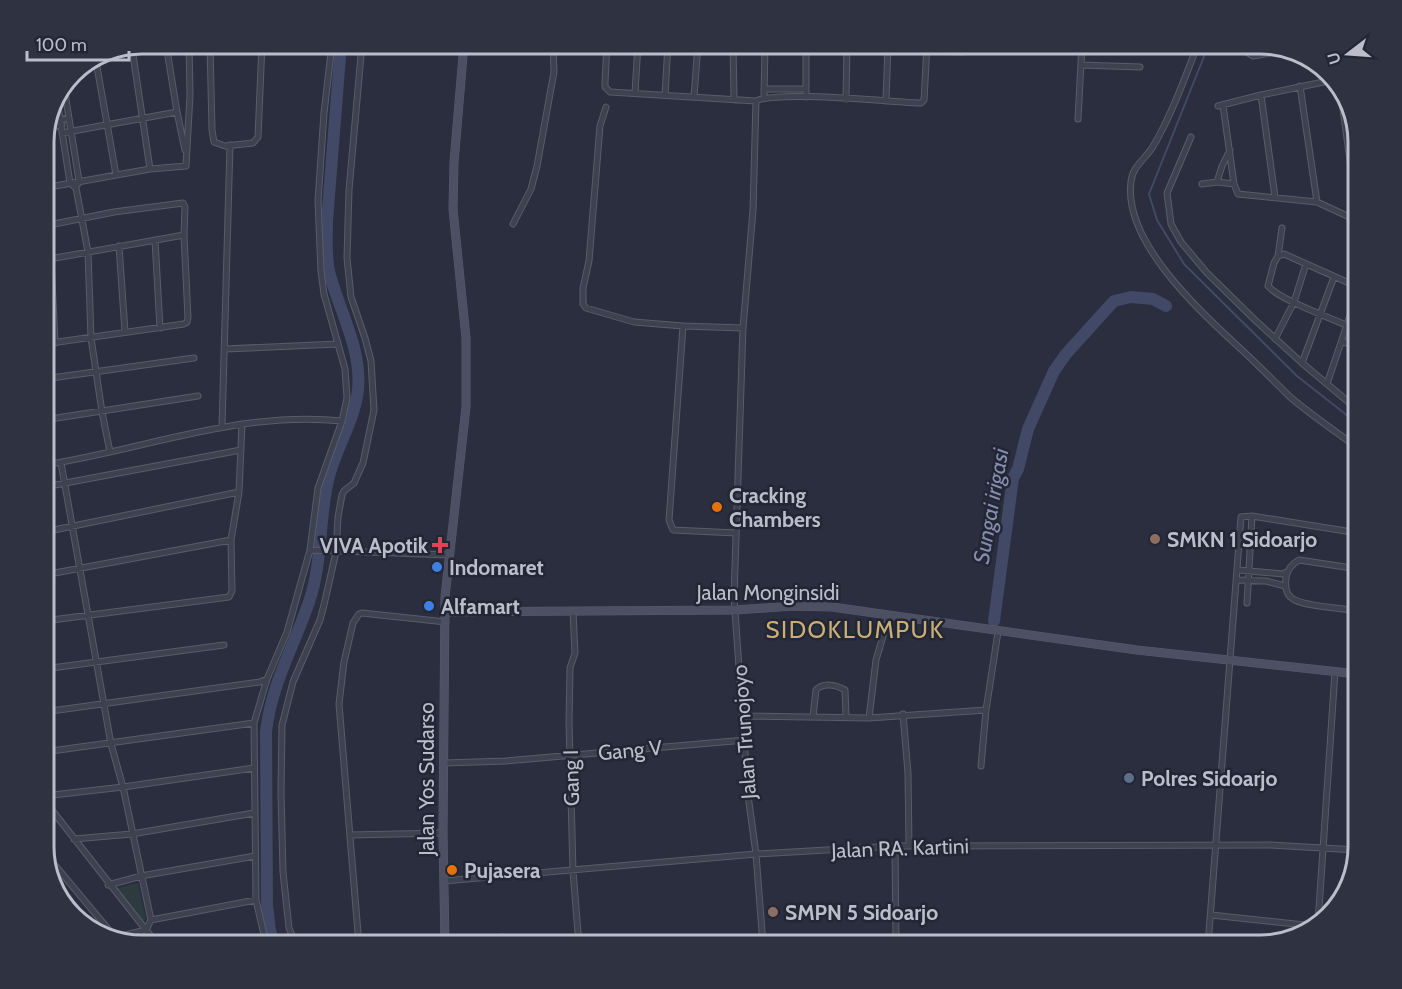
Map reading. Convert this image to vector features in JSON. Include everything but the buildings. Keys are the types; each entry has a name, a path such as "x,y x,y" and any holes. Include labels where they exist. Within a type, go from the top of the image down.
{"main road":[{"name":"Jalan Yos Sudarso","path":"445,935 443,833 446,612 466,407 466,338 453,209 454,162 463,54"},
{"name":"Jalan Monginsidi","path":"446,612 832,607 1137,650 1348,673"}],"street":[{"path":"168,54 186,157"},
{"path":"54,186 150,169 186,166 190,95 189,54"},
{"path":"210,54 213,137 217,144 230,145 253,143 258,137 262,54"},
{"path":"264,935 256,900 254,723 267,679 287,632 313,550 318,488 346,406 347,383 322,286 318,201 331,54"},
{"path":"292,935 283,872 282,725 293,682 320,620 342,495 354,483 363,463 374,410 371,361 351,297 347,258 349,189 361,54"},
{"path":"513,224 531,189 537,166 554,72 553,54"},
{"path":"606,54 605,82 610,92 756,101 764,97 923,102 927,54"},
{"path":"635,93 637,54"},
{"path":"665,95 667,54"},
{"path":"694,98 697,54"},
{"path":"733,54 734,100"},
{"path":"764,97 765,54"},
{"path":"806,54 806,98"},
{"path":"846,99 847,54"},
{"path":"886,101 888,54"},
{"path":"1078,119 1082,54"},
{"path":"1194,54 1152,149 1132,173 1130,190 1135,218 1145,240 1180,290 1290,396 1348,440"},
{"path":"133,55 150,169"},
{"path":"1081,65 1140,67"},
{"path":"97,67 116,175"},
{"path":"1318,83 1220,106 1231,150 1234,184 1241,196 1317,202 1348,216"},
{"path":"1300,86 1317,202"},
{"path":"764,89 806,89"},
{"path":"174,97 190,95"},
{"path":"1260,95 1275,197"},
{"path":"66,99 79,182 76,188 88,252 91,338 110,452"},
{"name":"Jalan Trunojoyo","path":"756,101 753,199 743,328 735,610 748,795 763,935"},
{"path":"606,108 600,126 589,261 583,288 583,304 586,308 634,322 743,328"},
{"path":"62,133 177,112"},
{"path":"59,113 70,183 76,188"},
{"path":"1344,116 1348,146"},
{"path":"57,122 70,121"},
{"path":"56,123 61,122"},
{"path":"1191,137 1167,193 1171,224 1181,242 1207,273 1275,339 1348,401"},
{"path":"222,427 230,145"},
{"path":"1217,182 1222,166 1231,150"},
{"path":"1202,184 1217,182 1234,184"},
{"path":"54,224 114,212 183,203 185,207 188,318 188,322 184,324 55,343 54,322"},
{"path":"1282,228 1278,256 1268,286 1271,290 1294,302 1348,326 1327,384"},
{"path":"54,258 184,235"},
{"path":"155,240 160,328"},
{"path":"119,246 125,333"},
{"path":"1278,256 1284,254 1348,283"},
{"path":"1275,339 1294,302 1306,264"},
{"path":"1302,363 1334,278"},
{"path":"683,326 669,524 673,530 680,531 736,533"},
{"path":"1342,342 1348,343"},
{"path":"225,349 338,344"},
{"path":"54,377 194,358"},
{"path":"54,419 198,396"},
{"path":"54,464 242,424 315,418 342,421"},
{"path":"54,620 229,597 232,591 231,540 239,492 242,424"},
{"path":"54,485 241,450"},
{"path":"60,463 111,744 123,787 150,920 146,930"},
{"path":"54,530 239,492"},
{"path":"1247,603 1252,516"},
{"path":"1209,935 1241,517 1252,516 1348,531"},
{"path":"54,573 231,540"},
{"path":"313,550 450,555"},
{"path":"1348,568 1299,561 1293,564 1287,572 1285,586 1289,596 1302,603 1348,609"},
{"path":"1238,570 1283,574 1287,572"},
{"path":"1237,580 1266,581 1285,586"},
{"name":"Gang I","path":"573,611 575,652 570,668 571,755 573,871 578,935"},
{"path":"358,935 339,704 344,662 354,623 362,613 446,622"},
{"path":"869,718 876,660 889,616"},
{"path":"981,766 986,710 998,632"},
{"path":"54,668 224,645"},
{"path":"1319,912 1335,672"},
{"path":"54,711 260,682 267,679"},
{"path":"813,717 816,690 819,686 826,685 845,690 846,716"},
{"path":"744,716 869,718 986,710"},
{"path":"903,714 908,773 909,846"},
{"path":"54,751 254,723"},
{"name":"Gang V","path":"444,763 745,740"},
{"path":"54,797 254,768"},
{"path":"54,812 108,885 150,935"},
{"path":"74,839 132,834 254,813"},
{"path":"350,835 443,833"},
{"name":"Jalan RA. Kartini","path":"444,882 756,854 895,846 1217,845 1348,849"},
{"path":"895,846 896,935"},
{"path":"108,885 141,876 255,856"},
{"path":"57,867 108,928"},
{"path":"150,920 256,900"},
{"path":"1211,915 1301,925"},
{"path":"130,934 146,930"}],"shaded area":[{"path":"138,883 146,920 141,921 113,889"}],"waterway":[{"path":"271,935 267,905 266,732 278,682 313,588 327,485 352,415 358,390 354,346 334,289 327,255 327,221 340,54"},
{"path":"1205,54 1149,194 1157,220 1184,264 1297,376 1348,416"},
{"name":"Sungai irigasi","path":"994,621 1013,478 1018,469 1028,429 1054,371 1066,354 1114,301 1131,297 1153,299 1166,306"}],"place":[{"name":"Cracking Chambers","path":"717,507"},
{"name":"SMKN 1 Sidoarjo","path":"1155,539"},
{"name":"VIVA Apotik","path":"440,545"},
{"name":"Indomaret","path":"437,567"},
{"name":"Alfamart","path":"429,606"},
{"name":"Polres Sidoarjo","path":"1129,778"},
{"name":"Pujasera","path":"452,870"},
{"name":"SMPN 5 Sidoarjo","path":"773,912"}],"district":[{"name":"SIDOKLUMPUK","path":"855,629"}]}
